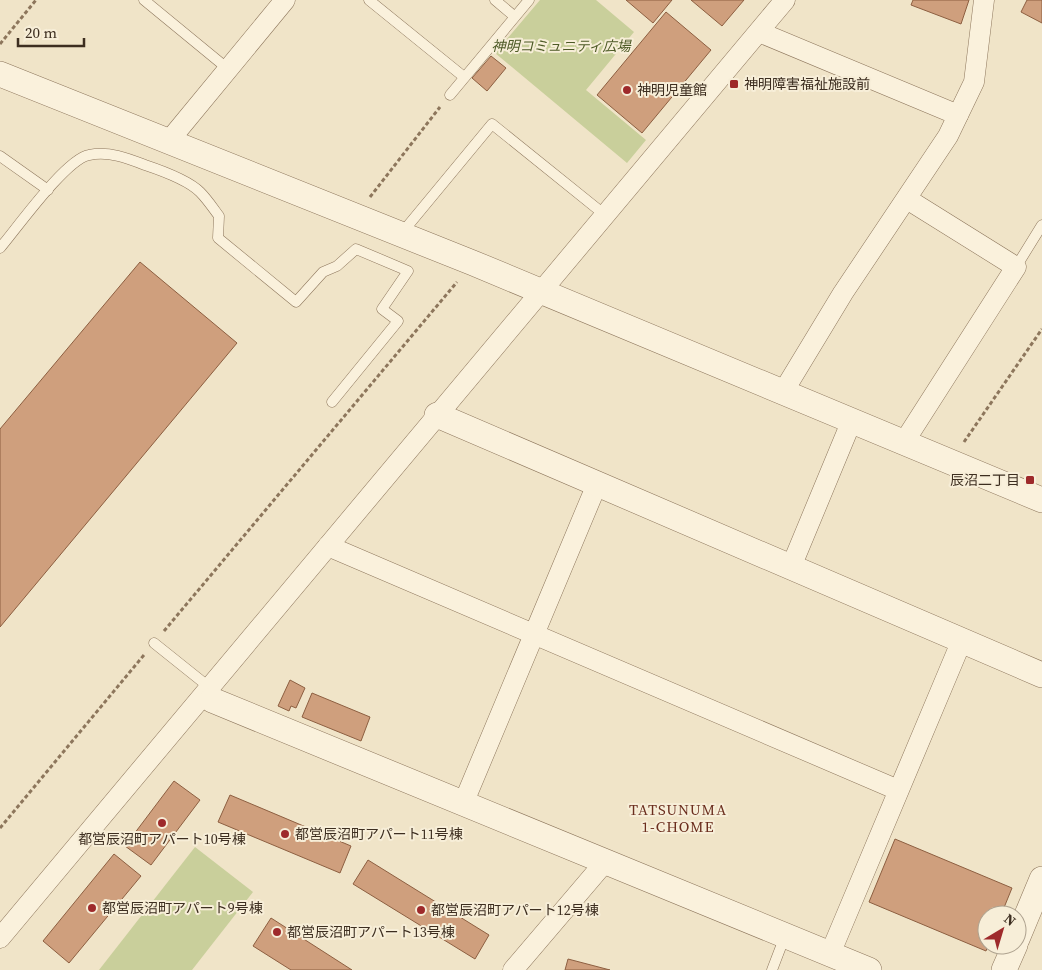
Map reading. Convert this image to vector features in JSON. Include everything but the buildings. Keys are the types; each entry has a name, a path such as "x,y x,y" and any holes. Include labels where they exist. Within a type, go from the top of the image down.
{"street":[{"path":"168,142 285,0"},
{"path":"0,938 208,694 328,546 785,0"},
{"path":"783,392 843,293 948,136 974,82 984,0"},
{"path":"759,32 958,115"},
{"path":"0,74 400,234 1042,500"},
{"path":"904,442 1016,267 907,199"},
{"path":"437,415 1042,675"},
{"path":"791,566 852,420"},
{"path":"464,804 597,484"},
{"path":"328,546 898,790"},
{"path":"830,954 962,640"},
{"path":"208,694 464,804 869,970"},
{"path":"513,970 605,862"},
{"path":"1027,915 1042,880"},
{"path":"1004,970 1010,955"}],"lane":[{"path":"144,0 228,69"},
{"path":"369,0 464,77"},
{"path":"495,0 514,16"},
{"path":"450,95 529,0"},
{"path":"400,234 492,124 604,215"},
{"path":"0,248 74,162 87,155 104,153 122,156 157,169 199,191 219,216 218,238 296,302 323,272 337,266 356,249 408,271 382,309 398,321 332,402"},
{"path":"0,156 48,190"},
{"path":"1016,267 1042,225"},
{"path":"154,643 208,694"},
{"path":"772,970 785,935"}],"path":[{"path":"0,44 36,0"},
{"path":"354,217 450,95"},
{"path":"0,828 472,264"},
{"path":"950,461 1042,329"}],"green space":[{"name":"神明コミュニティ広場","path":"540,0 596,0 634,32 586,90 646,140 627,163 495,53"},
{"path":"195,847 253,892 192,970 99,970"}],"place":[{"name":"神明障害福祉施設前","path":"734,84"},
{"name":"神明児童館","path":"627,90"},
{"name":"辰沼二丁目","path":"1030,480"},
{"name":"都営辰沼町アパート10号棟","path":"162,823"},
{"name":"都営辰沼町アパート11号棟","path":"285,834"},
{"name":"都営辰沼町アパート9号棟","path":"92,908"},
{"name":"都営辰沼町アパート12号棟","path":"421,910"},
{"name":"都営辰沼町アパート13号棟","path":"277,932"}],"district":[{"name":"TATSUNUMA 1-CHOME","path":"678,818"}]}
